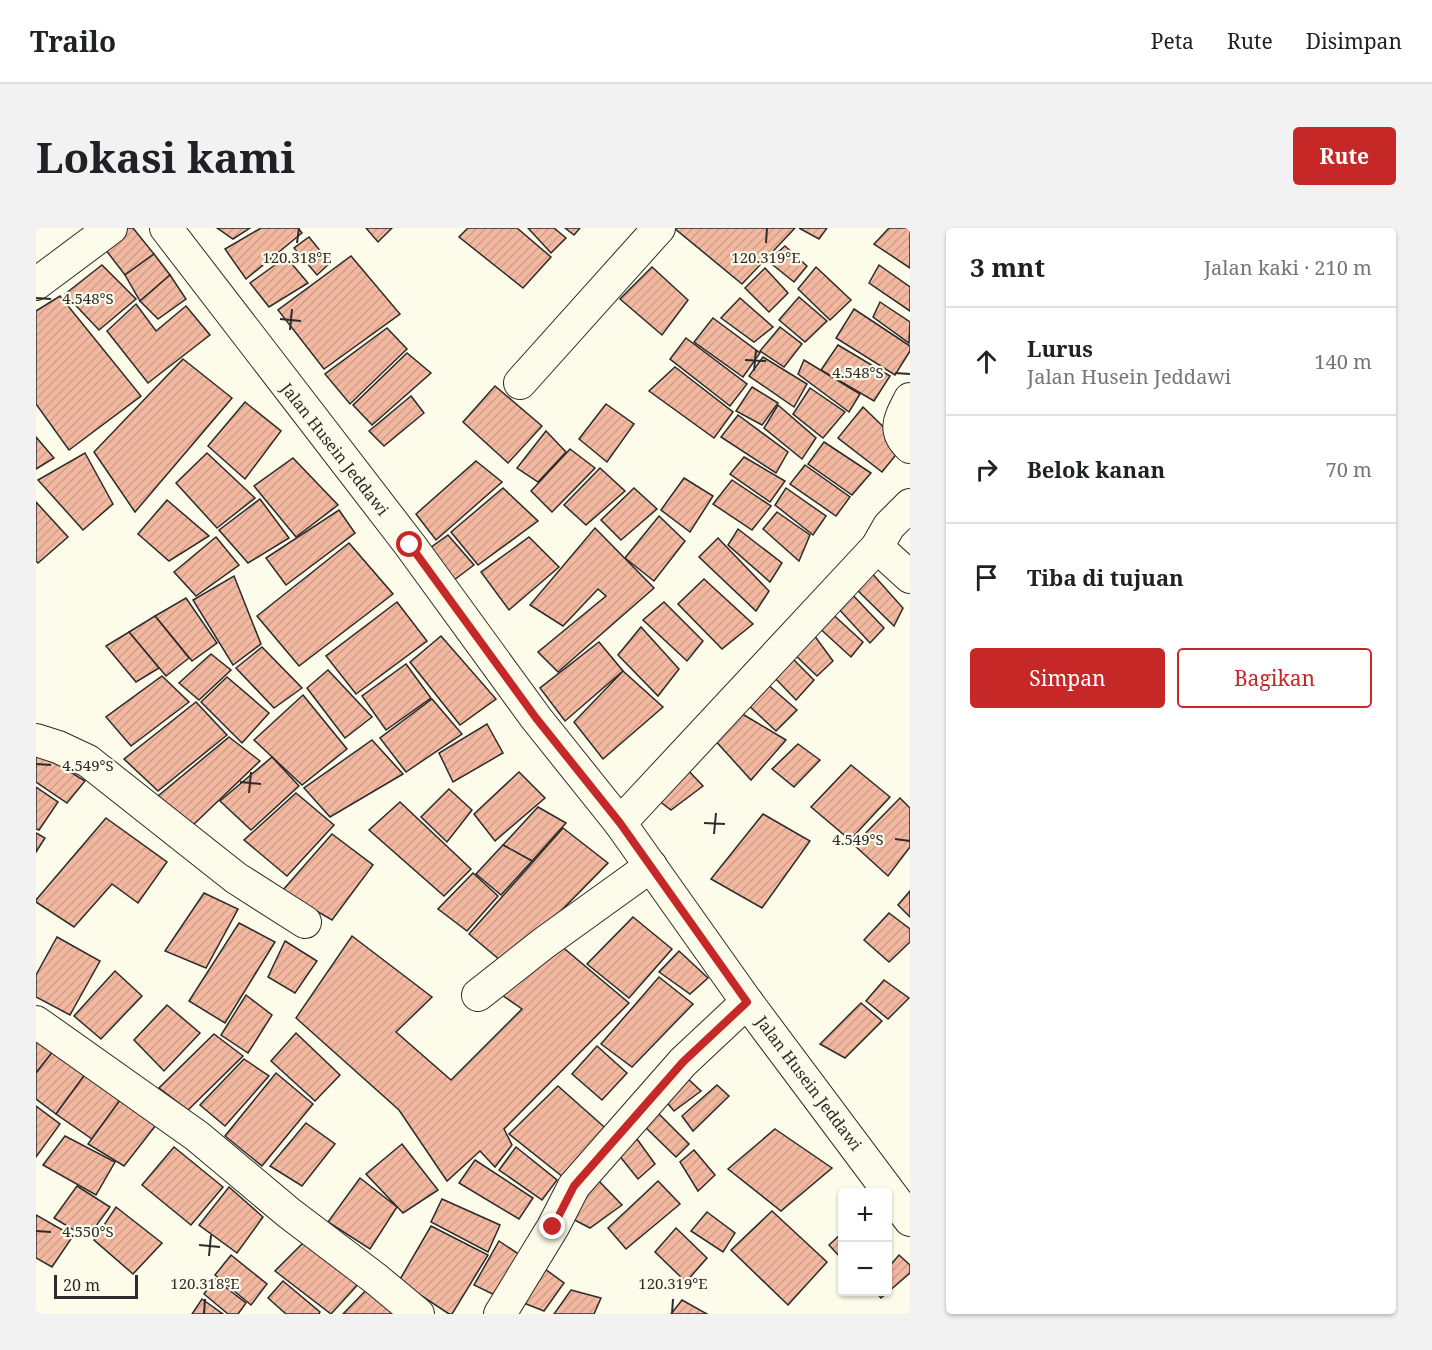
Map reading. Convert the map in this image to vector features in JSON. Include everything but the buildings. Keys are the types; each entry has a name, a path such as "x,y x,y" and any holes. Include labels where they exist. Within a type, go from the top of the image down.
{"street":[{"path":"36,284 111,228"},
{"name":"Jalan Husein Jeddawi","path":"166,228 410,545 536,718 620,823 747,1002 910,1220"},
{"path":"520,383 659,228"},
{"path":"910,399 899,427 899,435 910,447"},
{"path":"620,823 877,546 889,526 910,506"},
{"path":"877,546 910,576"},
{"path":"36,740 88,761 236,878 305,922"},
{"path":"478,995 544,943 651,866"},
{"path":"500,1314 553,1227 574,1186 683,1062 747,1002"},
{"path":"36,1022 197,1136 289,1213 418,1314"}],"route":[{"path":"410,545 536,718 620,823 747,1002 683,1062 574,1186 553,1227"}]}
